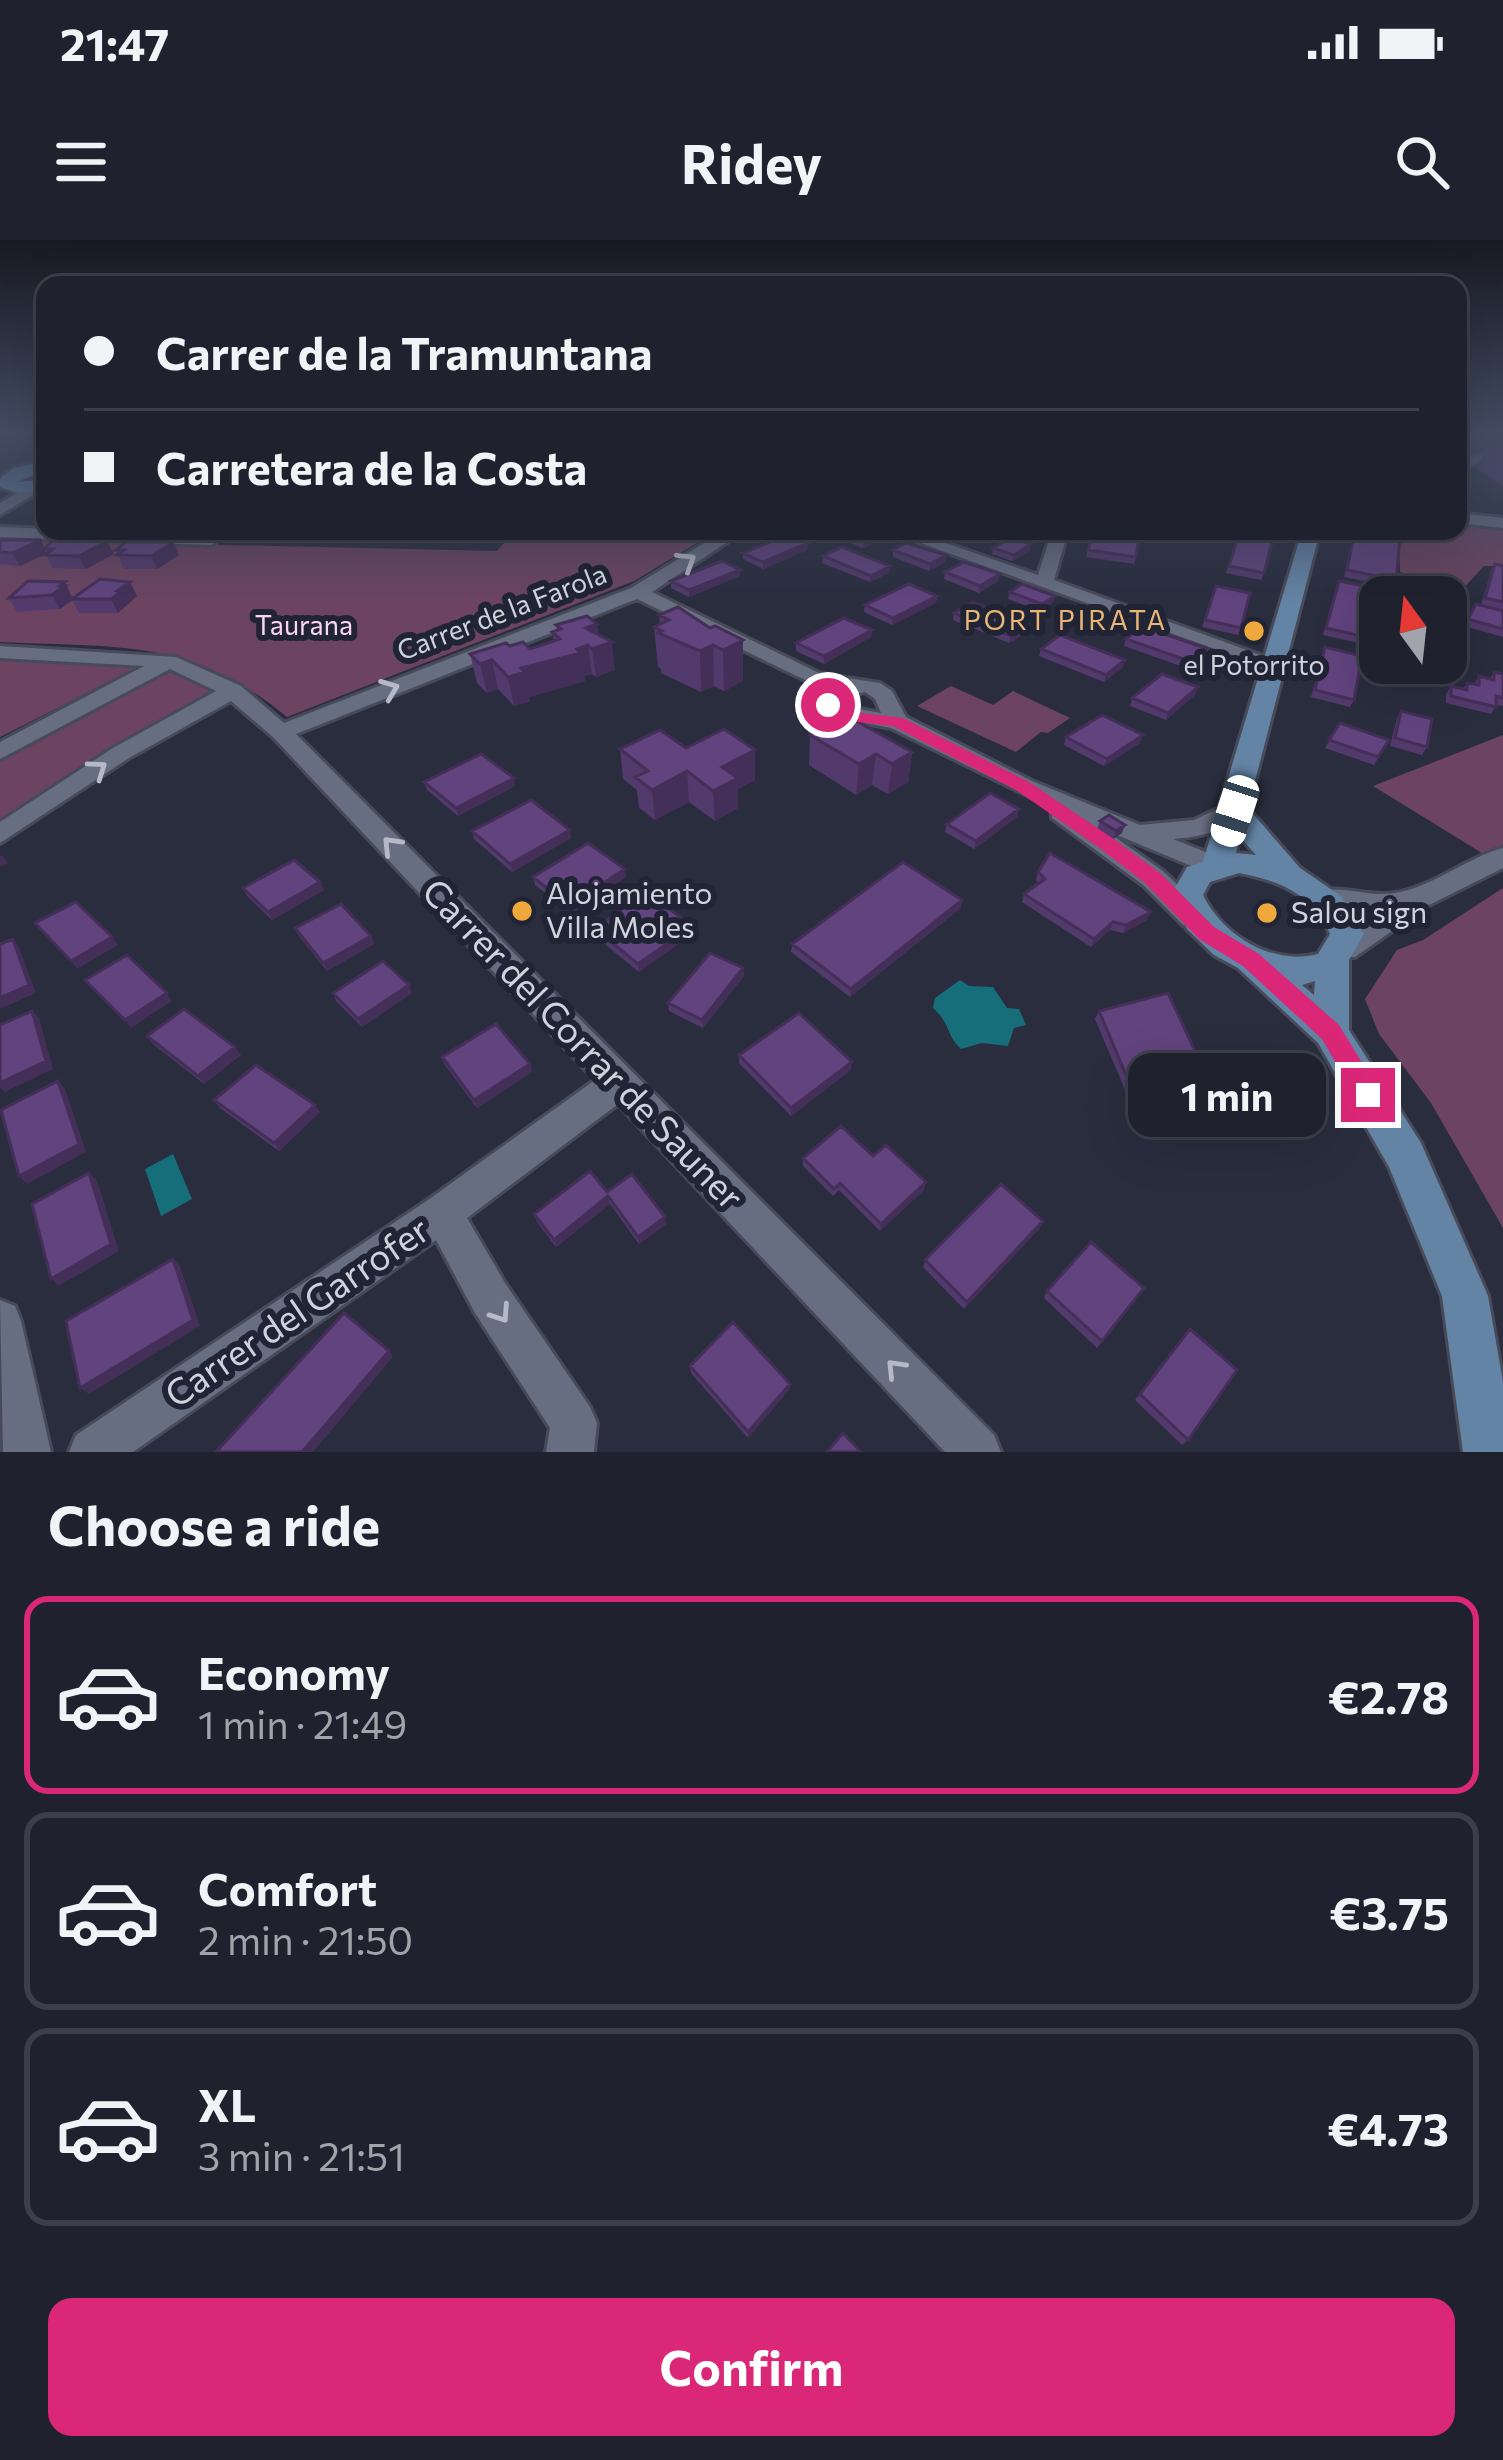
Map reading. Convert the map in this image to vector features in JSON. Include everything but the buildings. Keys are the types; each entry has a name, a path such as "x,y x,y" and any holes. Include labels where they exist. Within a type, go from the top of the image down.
{"street":[{"path":"1467,519 1503,523"},
{"path":"0,532 36,533"},
{"name":"Carrer de la Farola","path":"281,732 638,592 722,540"},
{"path":"921,540 1275,664"},
{"path":"1044,583 1057,540"},
{"path":"1215,865 1235,811 1309,540"},
{"path":"638,592 828,687 870,688 884,696 883,715 1023,786 1215,865"},
{"path":"0,652 170,661"},
{"path":"0,752 170,661"},
{"name":"Carrer del Corrar de Sauner","path":"170,661 233,691 281,732 976,1452"},
{"path":"0,834 121,753 233,691"},
{"path":"1023,786 1153,878 1226,948 1251,960 1297,970 1339,956 1419,898 1503,856"},
{"path":"1142,832 1198,828 1235,811"},
{"path":"1235,811 1288,874 1327,899 1390,905 1419,898"},
{"path":"1193,917 1189,885 1215,865 1239,862 1288,874"},
{"path":"1327,899 1347,934 1339,956 1331,1032"},
{"path":"1251,960 1331,1032 1406,1157 1465,1296 1489,1452"},
{"name":"Carrer del Garrofer","path":"93,1452 442,1213 620,1082"},
{"name":"Carrer del Garrofer","path":"442,1213 490,1298 574,1423 570,1452"},
{"path":"0,1322 28,1452"}],"green space":[{"path":"1467,522 1503,525 1503,566 1484,566 1467,584 1467,576 1400,572 1399,544 1393,540 1467,540"},
{"name":"Taurana","path":"0,540 497,551 506,541 466,540 702,540 634,581 287,717 218,672 185,660 117,647 0,642"},
{"path":"0,657 128,663 137,668 0,737"},
{"path":"171,671 219,692 93,762 0,826 0,758 140,682"},
{"path":"951,686 993,705 1013,691 1070,718 1048,733 1041,732 1016,752 917,706"},
{"path":"1503,735 1503,866 1373,786"},
{"path":"1503,888 1503,1228 1431,1103 1379,1034 1365,999 1397,950 1423,940"}],"water":[{"path":"960,980 969,986 993,987 1007,1008 1019,1009 1026,1025 1014,1028 1008,1046 982,1043 961,1049 956,1044 933,1008 935,998"},
{"path":"173,1154 192,1199 161,1216 145,1169"}],"place":[{"name":"el Potorrito","path":"1254,631"},
{"name":"Alojamiento Villa Moles","path":"522,911"},
{"name":"Salou sign","path":"1267,913"}],"district":[{"name":"PORT PIRATA","path":"1066,621"}],"route":[{"path":"828,705 847,717 897,722 1023,786 1108,845 1153,878 1207,933 1251,960 1331,1032 1368,1095"}]}
